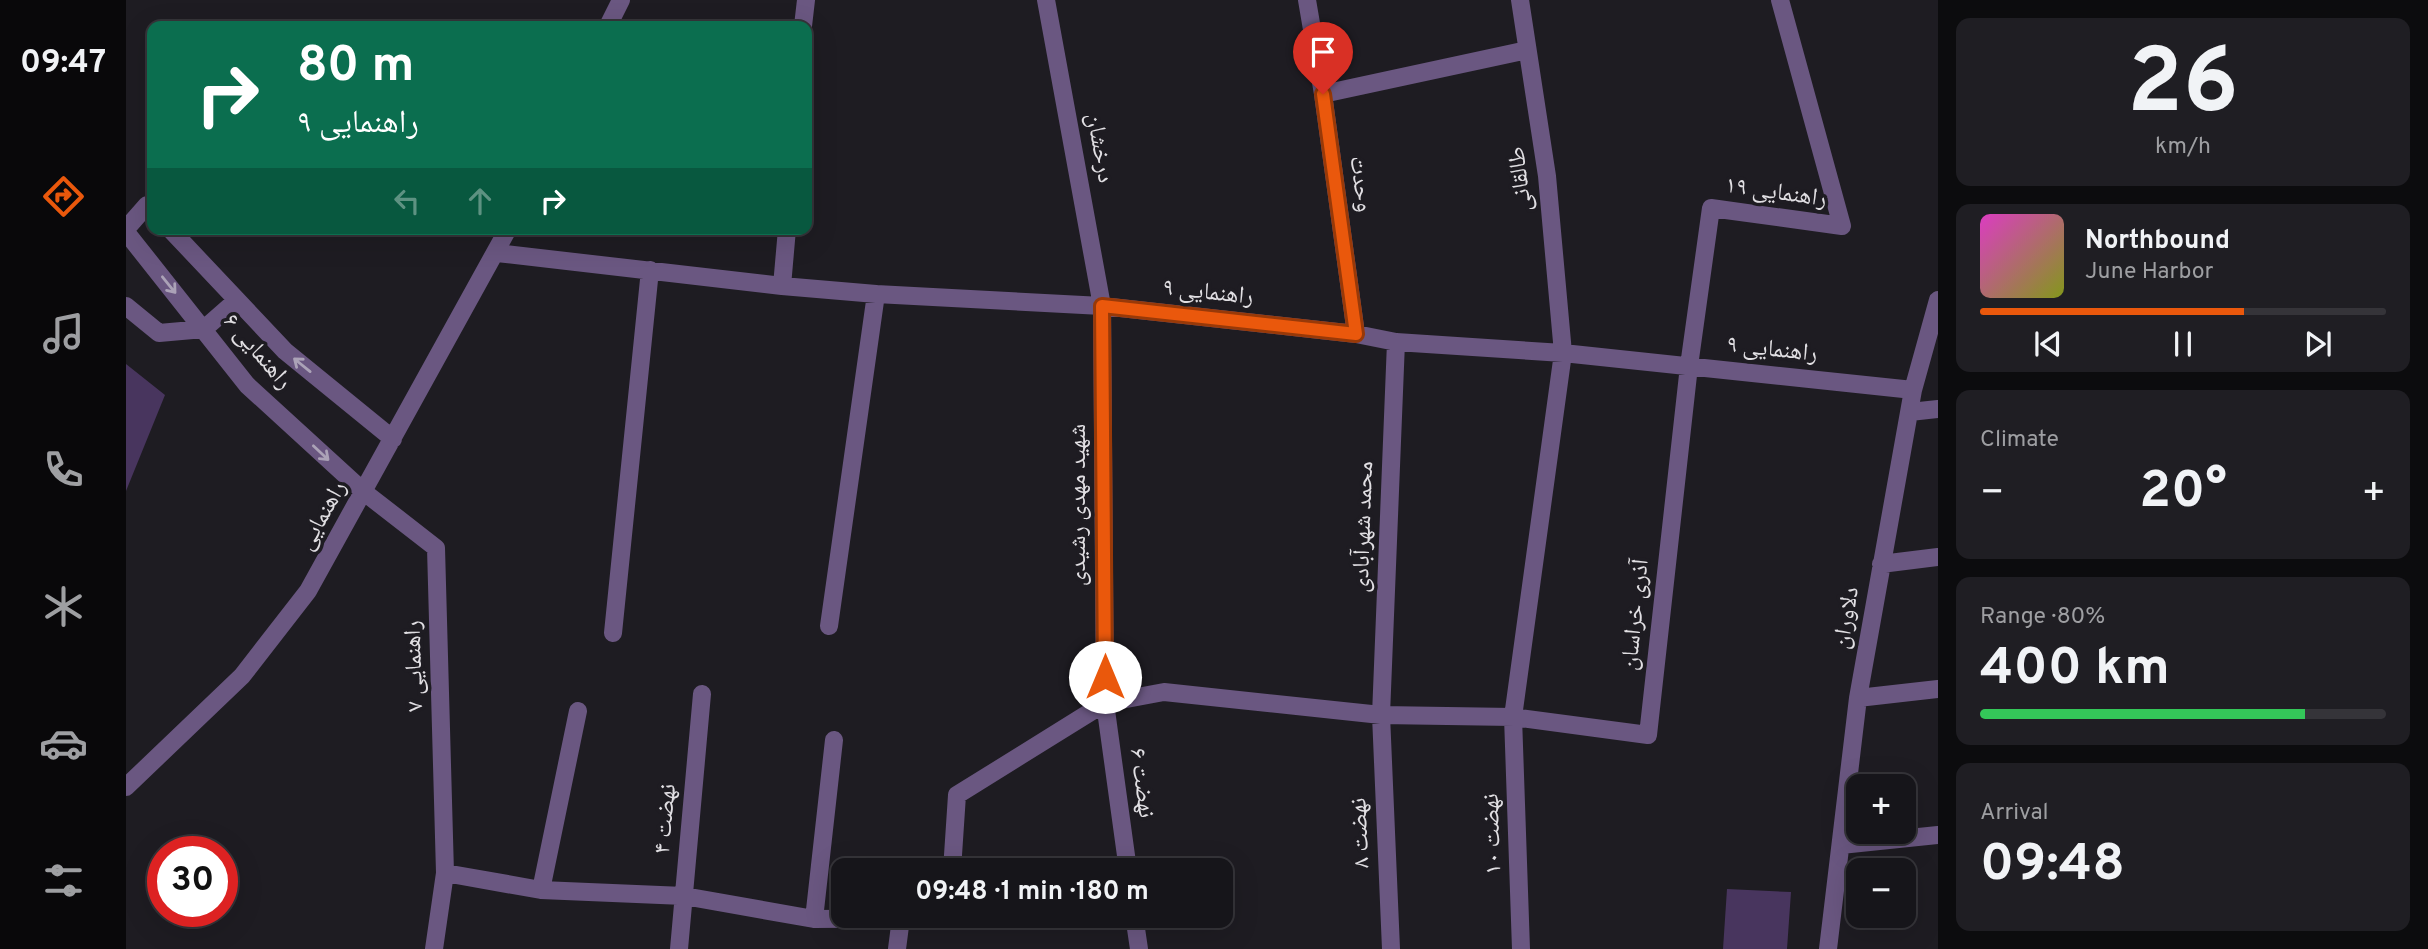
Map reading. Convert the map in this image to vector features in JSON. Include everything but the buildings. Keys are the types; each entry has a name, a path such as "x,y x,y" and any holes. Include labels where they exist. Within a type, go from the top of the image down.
{"street":[{"path":"610,21 621,0"},
{"path":"804,21 806,0"},
{"name":"درخشان","path":"1046,0 1102,306"},
{"name":"وحدت","path":"1307,0 1323,94 1356,334"},
{"name":"طالقانی","path":"1513,718 1563,354 1547,176 1520,0"},
{"name":"راهنمایی ۱۹","path":"1689,366 1711,208 1842,226 1780,0"},
{"path":"1323,94 1527,50"},
{"name":"راهنمایی ۶","path":"147,205 126,231 247,385 364,492"},
{"name":"راهنمایی ۶","path":"176,235 285,351 393,439"},
{"name":"راهنمایی","path":"126,787 242,676 308,592 506,235"},
{"path":"782,286 786,235"},
{"name":"راهنمایی ۹","path":"497,253 782,286 876,294 1102,306 1356,334 1396,342 1563,354 1913,390"},
{"path":"613,633 650,270"},
{"path":"829,626 876,294"},
{"path":"126,306 159,333 204,329 237,300"},
{"name":"دلاوران","path":"1828,949 1858,698 1913,390 1938,300"},
{"name":"شهید مهدی رشیدی","path":"1102,306 1105,703"},
{"name":"محمد شهرآبادی","path":"1381,715 1396,342"},
{"name":"آذری خراسان","path":"1513,718 1647,735 1689,366"},
{"path":"1910,412 1938,409"},
{"name":"راهنمایی ۷","path":"364,492 436,548 445,873"},
{"path":"1881,564 1938,556"},
{"path":"1858,698 1938,689"},
{"path":"953,858 957,795 1105,703 1164,692 1381,715 1513,718"},
{"name":"نهضت ۴","path":"679,949 702,694"},
{"name":"نهضت ۶","path":"1105,703 1126,858"},
{"path":"541,890 579,711"},
{"name":"نهضت ۸","path":"1381,715 1391,949"},
{"name":"نهضت ۱۰","path":"1513,718 1521,949"},
{"path":"814,919 834,740"},
{"path":"1841,845 1938,835"},
{"path":"434,949 445,873 541,890 684,896 814,919 831,919"},
{"path":"897,949 900,928"},
{"path":"1137,928 1139,949"}],"shaded area":[{"path":"126,364 165,395 126,491"},
{"path":"1727,889 1791,892 1787,949 1723,949"}],"route":[{"path":"1105,677 1102,306 1356,334 1323,94"}]}
